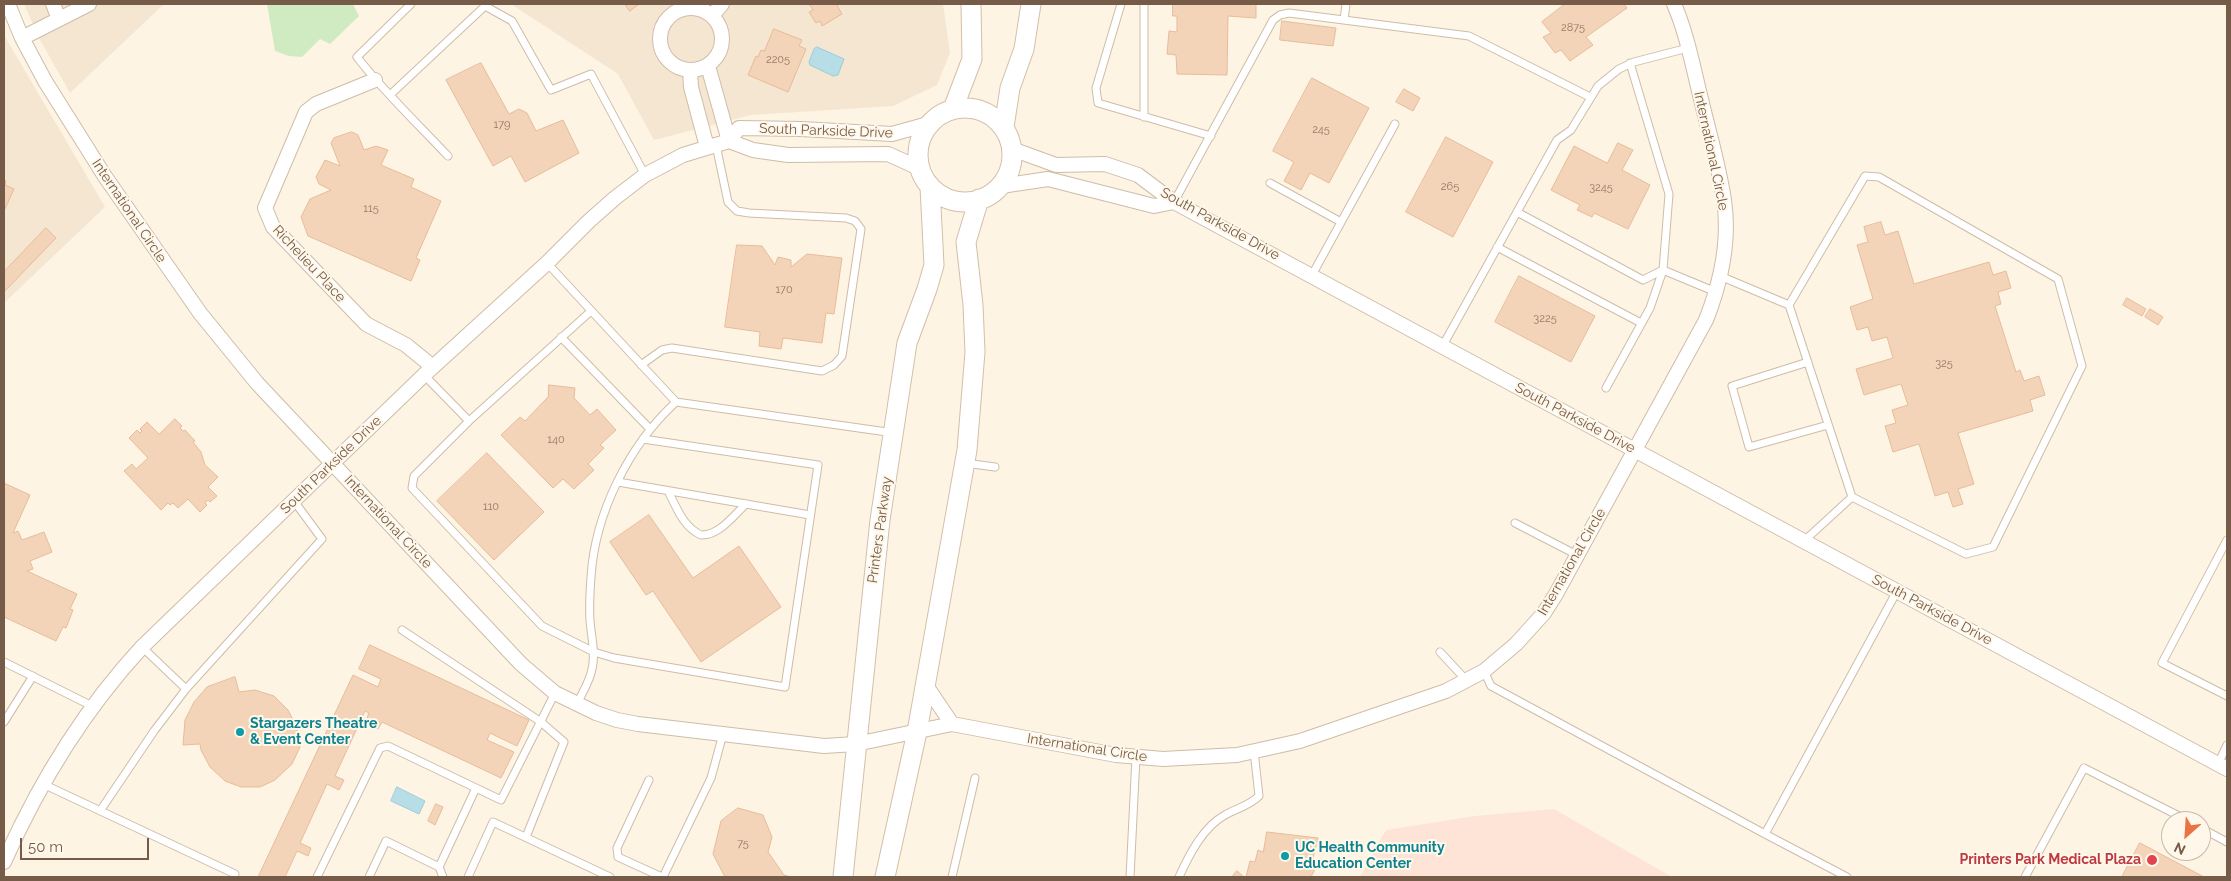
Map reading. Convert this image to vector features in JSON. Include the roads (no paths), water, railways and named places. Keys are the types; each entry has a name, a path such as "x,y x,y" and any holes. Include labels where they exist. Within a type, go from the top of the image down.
{"main road":[{"path":"953,110 972,58 972,4"},
{"path":"928,124 919,146 919,168 930,187 948,198 968,201 986,198 1002,186 1008,173 1012,149 1004,127 1010,88 1024,48 1031,4"},
{"name":"South Parkside Drive","path":"928,124 947,110 969,108 991,114 1004,127"},
{"name":"Printers Parkway","path":"843,877 874,572 907,343 934,265 930,187"},
{"path":"885,877 917,732 965,463 974,352 973,305 966,242 979,199"}],"street":[{"name":"International Circle","path":"8,4 22,38 45,81 104,174 187,295 257,383 521,664 554,692 596,713 624,721 824,746 856,744 952,724 1136,757 1164,759 1200,758 1254,751 1300,740 1446,691 1484,671 1516,644 1544,613 1706,320 1720,276 1724,251 1724,202 1688,48 1674,4"},
{"path":"53,4 59,19"},
{"path":"22,38 89,4"},
{"path":"712,16 722,4"},
{"path":"669,9 699,9 712,16 719,25 722,36 721,49 716,58 708,66 690,70 679,68 670,63 660,43 660,35 669,9"},
{"path":"708,66 717,144"},
{"path":"690,70 691,87 717,144"},
{"name":"Richelieu Place","path":"375,80 316,104 306,112 265,208 273,227 366,324 406,345 428,371"},
{"name":"South Parkside Drive","path":"4,862 42,784 70,738 116,675 142,647 428,371 547,263 602,209 661,165 717,144 739,128 892,134 928,124"},
{"name":"South Parkside Drive","path":"717,144 788,155 888,154 919,168"},
{"name":"South Parkside Drive","path":"1012,149 1056,165 1105,164 1138,175 1174,202 2222,766"},
{"path":"1002,186 1048,179 1154,206 1174,202"},
{"path":"925,684 952,724"}],"lane":[{"path":"411,4 357,57 375,80 391,94 448,156"},
{"path":"1121,4 1096,88 1098,103 1211,136"},
{"path":"1144,4 1144,117"},
{"path":"1344,20 1346,4"},
{"path":"391,94 483,5 512,21 551,90 591,74 645,176"},
{"path":"1174,202 1273,20 1280,15 1289,13 1469,36 1590,97"},
{"path":"1442,347 1557,140 1571,130 1598,86 1618,69 1630,63 1688,48"},
{"path":"1606,388 1650,308 1663,270 1669,194 1630,63"},
{"path":"1312,275 1395,124"},
{"path":"641,365 662,350 672,348 822,371 834,366 842,356 861,230 855,221 846,218 737,211 728,202 717,144"},
{"path":"1720,276 1789,305 1852,496 1966,554 1992,547 2082,366 2058,279 1880,177 1865,176 1789,305"},
{"path":"1270,183 1341,222"},
{"path":"1517,212 1642,280 1663,270 1716,292"},
{"path":"1497,247 1641,324"},
{"path":"547,263 676,402 894,433"},
{"path":"591,311 469,422 414,476 412,488 542,626 594,652 614,658 785,687 818,465 643,439"},
{"path":"561,337 650,429"},
{"path":"1808,362 1732,386 1749,447 1828,425"},
{"path":"428,371 469,422"},
{"path":"577,704 592,670 594,652 590,617 593,559 606,512 618,482 643,439 676,402"},
{"path":"965,463 995,467"},
{"path":"618,482 810,515"},
{"path":"668,491 684,520 690,528 701,535 713,533 721,528 746,504"},
{"path":"1804,541 1852,496"},
{"path":"100,811 154,731 186,689 322,539 294,501"},
{"path":"1515,523 1577,555"},
{"path":"2227,540 2162,663 2227,696"},
{"path":"1765,834 1897,591"},
{"path":"402,630 540,722 564,742 526,837"},
{"path":"142,647 186,689"},
{"path":"1440,652 1467,681"},
{"path":"4,662 92,706"},
{"path":"1484,671 1491,686 1847,877"},
{"path":"4,722 33,676"},
{"path":"317,877 380,748 388,746 501,800 554,692"},
{"path":"649,780 617,848 618,857 662,877 711,778 723,734"},
{"path":"2222,766 2227,746"},
{"path":"1179,877 1186,862 1209,827 1224,815 1251,804 1259,796 1254,751"},
{"path":"1130,877 1136,757"},
{"path":"2025,877 2084,768 2168,811"},
{"path":"952,877 975,778"},
{"path":"42,784 235,874"},
{"path":"439,867 476,788"},
{"path":"468,877 493,822 610,877"},
{"path":"2211,833 2227,842"},
{"path":"369,877 386,841 439,867 443,877"}],"water":[{"path":"817,47 844,59 838,75 833,76 810,65 809,62 814,49"},
{"path":"397,787 425,801 419,814 391,801"}],"place":[{"name":"Stargazers Theatre & Event Center","path":"240,732"},
{"name":"UC Health Community Education Center","path":"1285,856"},
{"name":"Printers Park Medical Plaza","path":"2152,860"}]}
